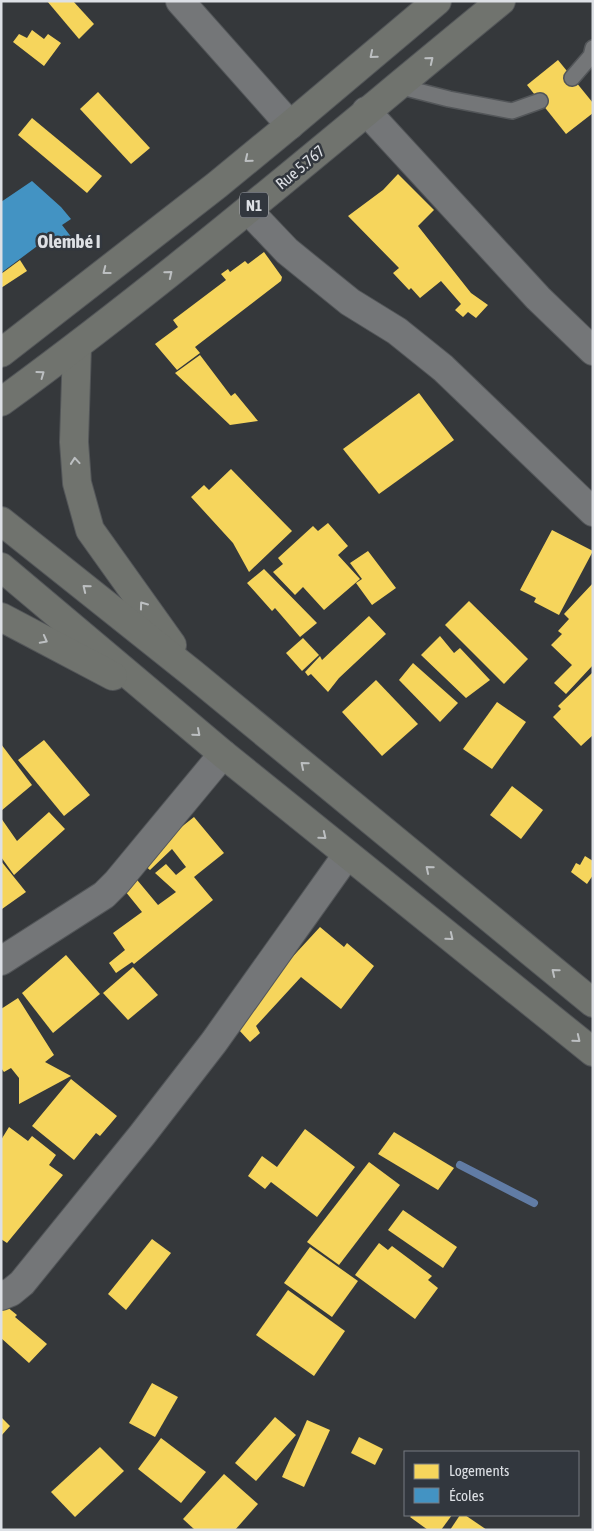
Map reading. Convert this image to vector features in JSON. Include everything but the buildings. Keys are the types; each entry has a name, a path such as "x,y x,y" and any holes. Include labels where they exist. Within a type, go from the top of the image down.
{"highway":[{"name":"N1","path":"1,353 217,185 436,1"},
{"name":"Rue 5.767","path":"1,402 77,347 248,210 502,1"},
{"path":"77,347 74,442 77,483 90,530 192,673"},
{"path":"1,521 192,673 593,1003"},
{"path":"1,567 222,754 593,1052"},
{"path":"1,617 160,701"}],"street":[{"path":"180,1 290,125"},
{"path":"366,112 538,298 593,351"},
{"path":"248,210 287,251 350,302 397,330 443,368 593,512"},
{"path":"1,961 104,895 222,754"},
{"path":"1,1296 11,1292 22,1283 148,1127 214,1042 347,855"}],"lane":[{"path":"572,78 591,56 593,48"},
{"path":"398,86 512,112 540,101"}],"waterway":[{"path":"460,1165 534,1203"}],"district":[{"name":"Olembé I","path":"69,241"}]}
